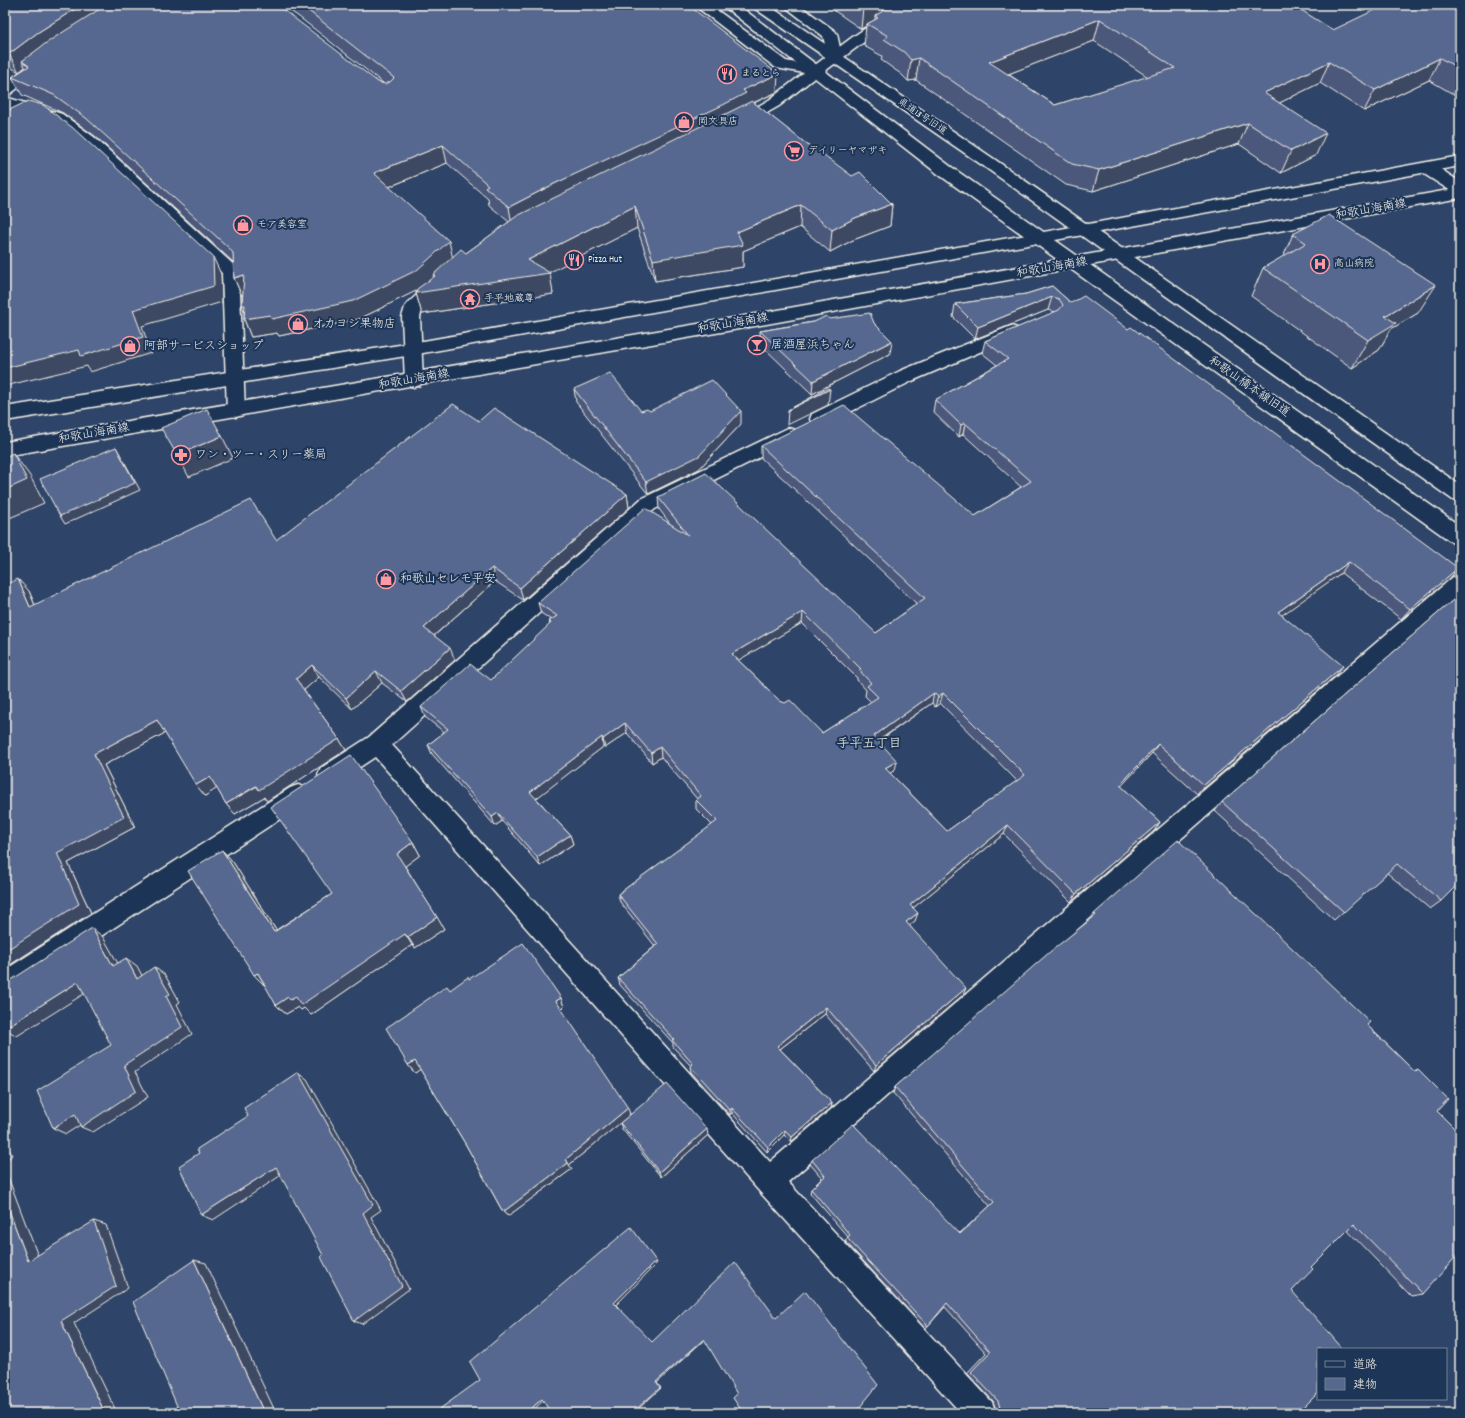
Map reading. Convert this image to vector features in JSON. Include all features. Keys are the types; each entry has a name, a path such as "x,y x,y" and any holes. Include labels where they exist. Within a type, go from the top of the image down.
{"street":[{"path":"701,5 781,66 816,72"},
{"path":"790,5 830,34 834,57"},
{"path":"722,131 774,103 858,39 910,5"},
{"name":"県道13号旧道","path":"761,6 1083,230"},
{"path":"735,9 944,170 1038,237"},
{"path":"5,91 52,55"},
{"path":"5,102 57,117 88,140 230,271 236,410"},
{"path":"5,414 412,349 1083,230 1460,161"},
{"path":"1427,168 1460,190"},
{"name":"和歌山海南線","path":"5,449 414,380 1075,264 1460,193"},
{"path":"1083,230 1460,495"},
{"name":"和歌山橋本線旧道","path":"1038,237 1460,538"},
{"path":"414,380 411,316 414,307 452,271"},
{"path":"5,984 377,744 648,504 906,376 1027,326"},
{"path":"769,1181 1460,583"},
{"path":"377,744 769,1181 981,1413"}],"building":[{"path":"5,5 81,5 37,33 9,54 5,51"},
{"path":"106,5 277,5 378,82 385,84 394,78 301,5 688,5 778,74 743,90 746,93 723,105 554,184 509,207 485,187 488,185 443,145 374,173 449,241 417,270 353,301 272,319 270,315 244,319 245,305 242,305 244,275 234,278 233,253 229,248 86,118 54,95 12,77 29,66 22,61 49,41"},
{"path":"859,5 867,5 863,8"},
{"path":"892,5 1288,5 1295,9 1298,8 1333,30 1385,5 1460,5 1460,69 1440,58 1375,90 1329,62 1264,93 1326,133 1291,151 1248,123 1099,170 1072,164 919,58 911,60 904,52 884,39 888,36 867,24 878,18 875,16","holes":["1100,19 1175,68 1055,105 989,62"]},
{"path":"28,101 43,105 73,128 213,257 214,286 133,310 143,337 81,356 79,350 5,368 5,112"},
{"path":"752,101 814,150 816,149 852,176 860,172 892,204 855,218 832,230 801,205 737,232 743,245 653,260 635,206 528,260 550,273 416,293 417,289 435,276 433,275 461,249 466,253 517,216"},
{"path":"1329,215 1436,285 1385,316 1396,323 1368,340 1263,268 1306,243 1293,234"},
{"path":"1052,286 1071,303 1084,296 1128,329 1131,327 1458,568 1410,609 1349,562 1278,612 1343,666 1204,785 1158,744 1120,785 1160,822 1076,894 1008,825 910,905 918,913 906,922 966,988 876,1065 826,1007 777,1046 832,1103 792,1137 785,1130 768,1147 732,1108 730,1110 690,1066 693,1064 672,1040 674,1039 618,978 658,944 618,894 717,821 696,800 701,796 660,747 651,753 625,723 603,739 602,737 530,792 570,835 537,857 498,813 492,817 428,745 448,729 421,707 470,664 491,680 551,623 549,621 557,616 538,603 645,508 688,535 658,497 706,473 876,633 925,598 761,446 844,405 975,516 1031,481 965,423 961,425 935,400 1008,359 985,341 1059,310 1063,305 1059,299 1052,297 978,327 955,304 1026,294","holes":["803,612 861,669 859,670 871,683 867,686 878,697 822,733 790,700 785,703 780,701 732,654","934,693 938,697 943,693 1025,775 947,831 885,768 897,761 874,736"]},
{"path":"870,313 874,323 892,341 813,381 760,331 814,322 826,316 830,319"},
{"path":"610,373 641,411 647,409 650,411 712,380 741,411 699,456 646,482 574,389"},
{"path":"828,388 830,389 788,410"},
{"path":"453,404 479,421 494,408 627,494 520,588 492,568 424,628 450,648 401,691 376,671 346,698 312,665 296,679 339,739 259,790 256,786 226,804 210,777 196,785 157,720 94,754 124,817 57,853 79,904 5,951 5,585 18,579 30,607 251,500 276,540"},
{"path":"207,409 222,436 177,455 161,428"},
{"path":"116,447 135,483 60,516 40,479"},
{"path":"13,453 27,480 5,490 5,457"},
{"path":"1460,594 1460,882 1441,901 1397,864 1344,912 1222,802"},
{"path":"351,755 413,842 397,854 437,917 408,937 405,934 301,1005 296,997 290,1000 288,997 276,1005 258,973 254,975 188,871 222,850 274,932 332,894 271,807"},
{"path":"1178,840 1370,1022 1367,1025 1415,1072 1418,1069 1448,1099 1437,1111 1460,1134 1460,1252 1423,1294 1354,1224 1311,1267 1313,1269 1292,1291 1342,1348 1317,1348 1317,1394 1298,1413 1002,1413 998,1401 971,1372 990,1352 947,1303 928,1326 847,1238 850,1235 811,1189 825,1176 812,1160 853,1124 960,1234 994,1202 895,1087 1051,951 1096,915 1094,914"},
{"path":"92,928 113,966 126,958 137,979 154,967 170,994 166,996 182,1027 124,1065 136,1091 81,1127 75,1114 53,1128 37,1091 111,1045 78,982 5,1028 5,984"},
{"path":"523,943 561,998 556,1001 628,1108 566,1159 568,1163 503,1212 466,1145 415,1061 408,1065 386,1028 447,986 450,990"},
{"path":"298,1072 373,1205 363,1213 402,1286 354,1321 321,1257 323,1255 276,1167 201,1215 179,1166 199,1153 197,1149 248,1116 244,1108"},
{"path":"667,1084 707,1129 659,1172 620,1123"},
{"path":"5,1200 28,1261 94,1221 116,1286 61,1321 105,1413 5,1413"},
{"path":"631,1227 656,1261 614,1303 652,1342 735,1262 776,1318 805,1291 878,1385 855,1413 740,1413 742,1411 733,1398 737,1394 704,1339 656,1382 660,1388 632,1413 551,1413 542,1399 526,1413 434,1413 480,1380 470,1362"},
{"path":"194,1260 264,1413 180,1413 133,1302"}],"place":[{"name":"まるとら","path":"727,74"},
{"name":"岡文具店","path":"684,122"},
{"name":"デイリーヤマザキ","path":"794,151"},
{"name":"モア美容室","path":"243,225"},
{"name":"Pizza Hut","path":"574,260"},
{"name":"高山病院","path":"1320,264"},
{"name":"手平地蔵尊","path":"470,299"},
{"name":"オカヨシ果物店","path":"298,324"},
{"name":"居酒屋浜ちゃん","path":"757,345"},
{"name":"阿部サービスショップ","path":"130,346"},
{"name":"ワン・ツー・スリー薬局","path":"181,455"},
{"name":"和歌山セレモ平安","path":"386,579"}],"district":[{"name":"手平五丁目","path":"869,744"}]}
